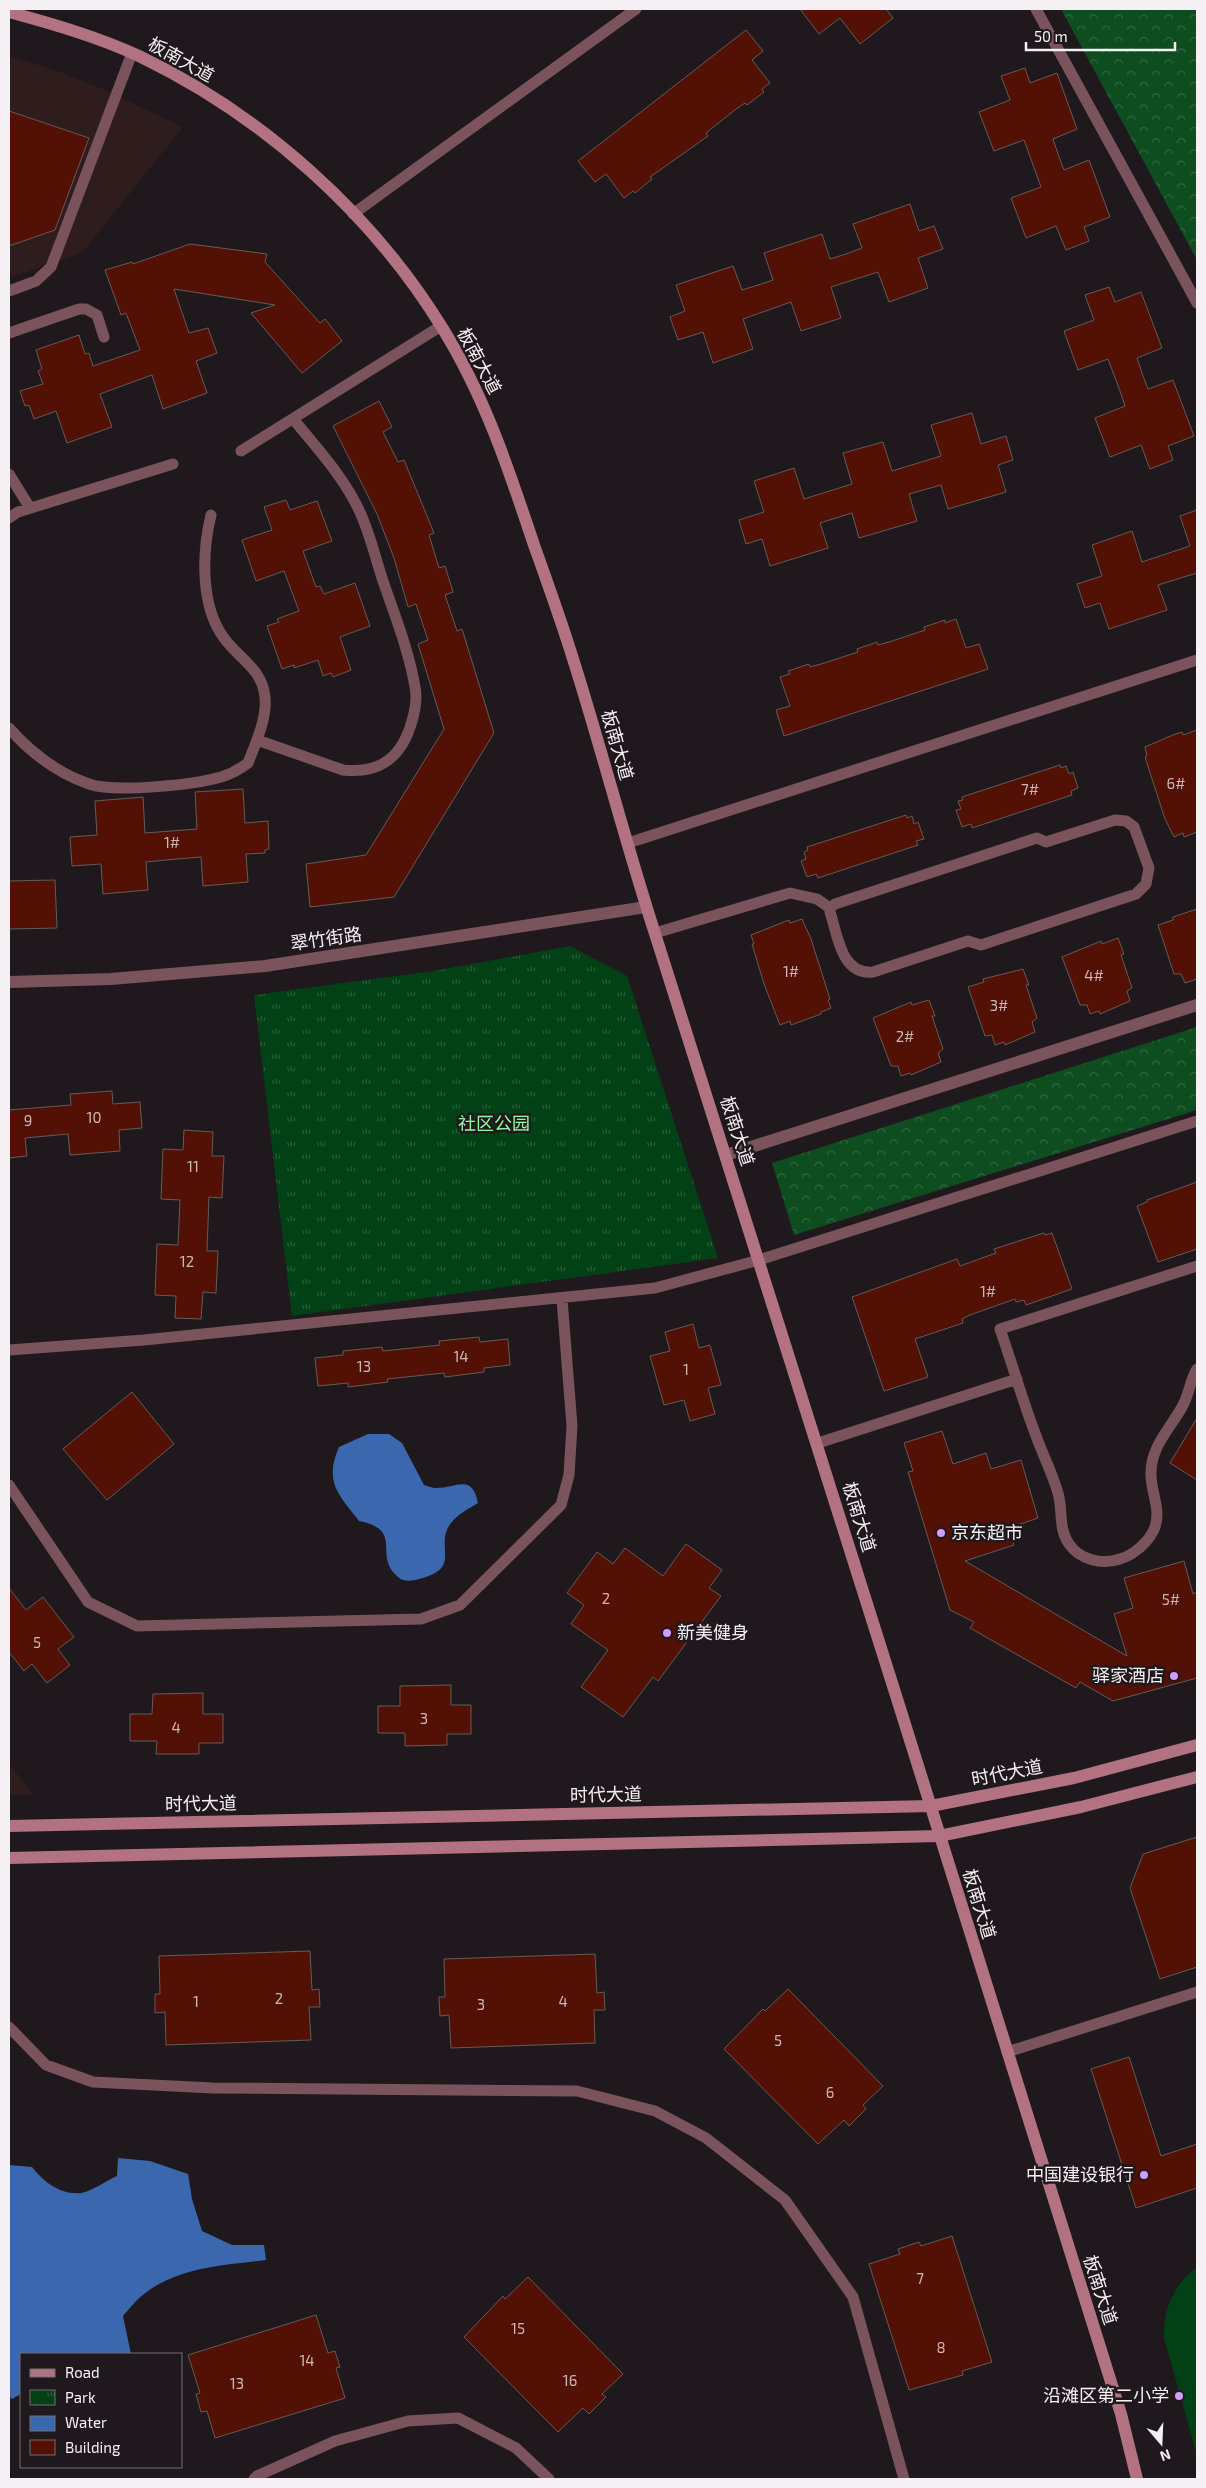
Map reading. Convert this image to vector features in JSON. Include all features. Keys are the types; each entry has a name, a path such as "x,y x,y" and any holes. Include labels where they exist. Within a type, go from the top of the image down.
{"main road":[{"name":"板南大道","path":"9,12 58,25 132,53 200,89 301,162 353,214 390,255 441,326 476,389 505,458 575,664 646,907 818,1443 939,1836 1121,2414 1138,2479"},
{"name":"时代大道","path":"9,1826 931,1806 1074,1778 1197,1745"},
{"path":"9,1858 939,1836 1081,1807 1197,1777"}],"street":[{"name":"翠竹街路","path":"9,982 111,980 265,966 646,907"},
{"path":"726,1155 1197,1005"}],"lane":[{"path":"353,214 636,9"},
{"path":"1036,9 1197,303"},
{"path":"9,291 36,281 51,267 132,53"},
{"path":"9,333 79,309 86,309 96,314 104,336"},
{"path":"241,451 294,420 441,326"},
{"path":"257,740 343,770 357,771 374,768 389,761 401,748 408,736 414,712 416,689 358,507 344,483 294,420"},
{"path":"9,518 30,508 173,464"},
{"path":"9,474 30,508"},
{"path":"9,728 44,762 90,785 128,788 189,784 222,777 248,763 257,740 264,711 265,697 256,671 223,638 214,619 208,597 204,563 211,516"},
{"path":"628,843 1197,660"},
{"path":"655,933 783,894 800,894 812,897 830,908 847,962 860,972 873,972 968,941 980,945 1133,895 1146,884 1149,868 1134,827 1126,821 1115,820 1046,842 1037,838 842,901 830,908"},
{"path":"9,1350 144,1340 562,1299 655,1288 759,1260 1197,1122"},
{"path":"1197,1266 1000,1329 1059,1495 1063,1535 1070,1546 1081,1555 1095,1561 1109,1562 1131,1554 1145,1542 1155,1527 1157,1511 1151,1480 1152,1463 1161,1439 1182,1407 1197,1368"},
{"path":"9,1485 88,1602 137,1626 421,1619 460,1605 561,1506 569,1475 572,1426 562,1299"},
{"path":"818,1443 1017,1379"},
{"path":"1007,2052 1197,1992"},
{"path":"9,2027 46,2065 93,2082 213,2088 578,2091 655,2111 706,2138 785,2200 853,2297 904,2479"},
{"path":"254,2479 334,2441 408,2421 458,2418 516,2448 549,2479"}],"shaded area":[{"path":"9,56 63,73 100,88 183,127 82,253 9,278"},
{"path":"9,1763 33,1794 9,1795"}],"green space":[{"path":"1061,9 1197,9 1197,260"},
{"name":"社区公园","path":"570,946 627,976 718,1258 292,1316 254,995 434,971"},
{"path":"1197,1027 1197,1110 794,1235 772,1163"},
{"path":"1197,2267 1197,2455 1164,2338 1164,2327 1168,2307 1176,2289"}],"water":[{"path":"368,1434 389,1434 402,1443 424,1485 436,1488 463,1484 472,1488 475,1494 478,1503 457,1517 446,1532 444,1563 433,1574 411,1581 402,1580 398,1577 391,1569 387,1560 385,1537 381,1530 373,1525 359,1521 339,1495 333,1479 333,1470 339,1447"},
{"path":"118,2158 150,2161 188,2174 192,2199 202,2231 232,2245 264,2245 266,2260 202,2269 172,2278 157,2285 135,2302 123,2316 131,2353 20,2353 20,2395 12,2399 9,2396 9,2165 32,2167 42,2178 59,2190 73,2193 85,2192 117,2176"}],"building":[{"path":"800,9 886,9 893,18 860,44 840,18 819,34"},
{"path":"746,30 763,51 752,60 770,83 762,89 764,92 747,105 745,103 736,109 706,133 708,136 650,177 652,179 635,193 633,191 624,198 606,174 595,182 578,161"},
{"path":"1025,68 1030,83 1057,73 1077,129 1053,139 1058,154 1064,170 1089,160 1110,217 1084,227 1089,241 1066,250 1056,226 1026,238 1011,198 1041,187 1024,140 994,151 979,112 1010,100 1001,76"},
{"path":"9,111 89,138 55,230 9,246"},
{"path":"910,204 919,231 934,226 943,249 918,258 928,288 889,302 878,272 831,287 841,318 801,331 791,302 743,319 753,349 713,363 703,332 678,340 670,317 685,311 676,285 733,266 742,290 773,280 764,253 822,234 830,259 846,254 862,248 853,224"},
{"path":"190,244 267,254 265,262 320,323 325,319 342,341 302,373 251,313 275,305 174,289 189,333 208,328 217,353 196,361 207,393 163,409 152,375 100,394 112,427 67,443 56,411 34,419 29,405 25,406 20,391 43,384 38,371 42,369 36,350 79,335 85,354 89,353 93,366 140,350 126,313 121,315 105,270 132,262 133,264"},
{"path":"1109,287 1115,302 1141,292 1162,348 1137,358 1142,373 1148,389 1173,380 1194,436 1168,446 1173,460 1150,469 1141,445 1110,457 1095,418 1125,406 1120,391 1108,359 1078,370 1064,331 1094,320 1085,295"},
{"path":"379,401 392,427 383,432 398,462 404,460 434,533 429,535 439,568 445,566 453,592 445,595 457,631 462,629 494,733 394,897 310,907 306,864 366,855 444,729 418,644 428,640 416,604 408,607 394,558 377,514 333,426"},
{"path":"972,413 981,444 1006,436 1013,460 998,465 1006,492 948,509 941,485 909,494 917,521 859,538 852,513 820,523 828,548 770,566 762,539 746,544 739,520 764,512 754,481 794,468 804,499 852,484 843,453 883,442 892,471 941,456 931,425"},
{"path":"286,500 290,510 317,501 332,541 303,551 316,587 320,586 324,594 355,583 370,626 340,637 351,670 333,677 331,673 323,676 318,660 294,668 294,665 282,669 267,626 279,622 277,619 299,611 284,571 256,581 242,540 272,530 264,507"},
{"path":"1197,510 1197,573 1158,585 1167,610 1109,629 1100,603 1085,608 1077,584 1102,576 1092,545 1132,531 1142,562 1190,546 1180,516"},
{"path":"956,619 966,648 979,644 988,669 784,736 776,710 790,706 780,677 790,674 788,671 809,664 810,667 821,664 858,652 857,649 877,642 878,645 889,642 925,630 924,627 945,620 945,623"},
{"path":"1197,730 1197,832 1184,837 1183,833 1174,837 1165,819 1145,757 1147,756 1145,747 1182,732 1183,735"},
{"path":"1060,765 1061,768 1066,766 1069,774 1073,772 1078,788 1071,791 1072,795 972,828 971,824 962,827 956,810 961,809 958,801 963,800 962,797"},
{"path":"243,789 245,823 268,821 269,849 265,850 265,853 246,854 248,882 203,886 201,857 146,862 148,890 103,894 101,864 72,866 70,837 97,835 95,801 143,797 145,833 197,829 195,792"},
{"path":"906,815 907,818 912,816 914,824 918,822 924,839 916,841 918,845 818,878 816,874 807,877 801,861 806,859 804,852 808,850 807,847"},
{"path":"55,880 57,928 9,929 9,881"},
{"path":"1197,909 1197,979 1185,983 1181,974 1174,974 1158,925 1173,920 1173,917"},
{"path":"802,919 811,939 830,999 828,1000 831,1008 821,1012 821,1014 791,1025 790,1021 780,1025 764,984 751,935 789,920 790,923"},
{"path":"1118,938 1124,954 1121,955 1132,988 1127,991 1130,1001 1100,1014 1099,1011 1090,1014 1087,1005 1080,1005 1062,957 1101,941 1102,944"},
{"path":"1023,969 1029,985 1026,985 1037,1018 1032,1022 1035,1032 1005,1045 1004,1042 995,1045 992,1035 985,1036 968,987 984,982 983,979"},
{"path":"929,1000 935,1016 932,1016 943,1049 938,1053 941,1062 911,1075 910,1073 901,1076 898,1066 891,1066 873,1018 911,1002 912,1005"},
{"path":"112,1091 113,1104 140,1102 142,1128 119,1130 120,1151 70,1155 68,1134 25,1138 27,1156 9,1158 9,1110 71,1105 70,1094"},
{"path":"184,1130 213,1132 212,1156 224,1156 222,1198 209,1197 207,1251 218,1251 216,1293 203,1292 201,1319 175,1318 176,1296 155,1295 157,1244 178,1245 180,1200 161,1199 163,1149 183,1150"},
{"path":"1197,1182 1197,1249 1158,1262 1137,1206 1147,1202 1147,1200"},
{"path":"1044,1233 1045,1235 1052,1233 1072,1289 1026,1305 1024,1300 1016,1302 1015,1299 970,1315 962,1319 963,1323 915,1339 928,1377 884,1391 852,1297 957,1259 960,1266 996,1253 994,1249"},
{"path":"693,1324 699,1348 710,1345 721,1385 708,1388 715,1414 690,1421 684,1400 664,1405 650,1356 670,1351 665,1332"},
{"path":"479,1337 480,1342 508,1339 510,1365 484,1368 484,1372 445,1377 444,1373 387,1379 388,1382 348,1387 348,1383 318,1386 315,1358 343,1355 343,1351 382,1347 383,1351 440,1345 439,1341"},
{"path":"132,1392 174,1444 107,1500 63,1449"},
{"path":"1197,1418 1197,1480 1170,1463"},
{"path":"942,1431 953,1464 986,1453 991,1469 1021,1460 1038,1518 1009,1528 1014,1545 965,1561 1127,1656 1114,1614 1133,1608 1124,1578 1184,1561 1193,1594 1197,1592 1197,1678 1113,1701 1080,1682 1076,1688 970,1628 974,1622 950,1610 908,1472 913,1471 904,1443"},
{"path":"686,1544 722,1570 709,1588 721,1596 658,1681 653,1677 623,1717 581,1687 608,1650 571,1624 584,1605 567,1593 597,1552 613,1564 625,1548 663,1576"},
{"path":"9,1588 26,1610 43,1597 74,1637 58,1649 70,1665 47,1683 32,1664 24,1671 9,1652"},
{"path":"451,1685 451,1705 471,1705 471,1734 447,1734 447,1745 405,1746 405,1733 378,1733 378,1706 400,1706 400,1686"},
{"path":"203,1693 203,1714 223,1714 223,1743 199,1743 199,1754 156,1754 157,1741 130,1741 130,1714 152,1714 153,1694"},
{"path":"1197,1837 1197,1967 1160,1979 1130,1888 1143,1854"},
{"path":"310,1951 312,1990 319,1989 320,2007 309,2007 311,2040 166,2045 165,2012 155,2013 155,1994 160,1994 159,1956"},
{"path":"595,1954 597,1993 604,1992 605,2010 594,2010 595,2043 451,2048 449,2015 440,2016 439,1997 445,1997 444,1959"},
{"path":"788,1989 883,2086 863,2105 866,2109 849,2126 844,2120 818,2144 724,2049 763,2009 765,2011"},
{"path":"1129,2057 1161,2156 1197,2144 1197,2188 1136,2208 1091,2069"},
{"path":"952,2236 992,2362 962,2371 963,2375 909,2390 869,2264 900,2254 898,2249 919,2242 921,2246"},
{"path":"528,2277 623,2374 602,2394 606,2397 589,2414 583,2408 558,2432 464,2337 503,2296 505,2299"},
{"path":"316,2315 328,2353 335,2351 340,2367 336,2368 345,2398 215,2438 207,2411 201,2412 196,2394 200,2393 188,2355"}],"place":[{"name":"京东超市","path":"941,1533"},
{"name":"新美健身","path":"667,1633"},
{"name":"驿家酒店","path":"1174,1676"},
{"name":"中国建设银行","path":"1144,2175"},
{"name":"沿滩区第二小学","path":"1179,2396"}]}
